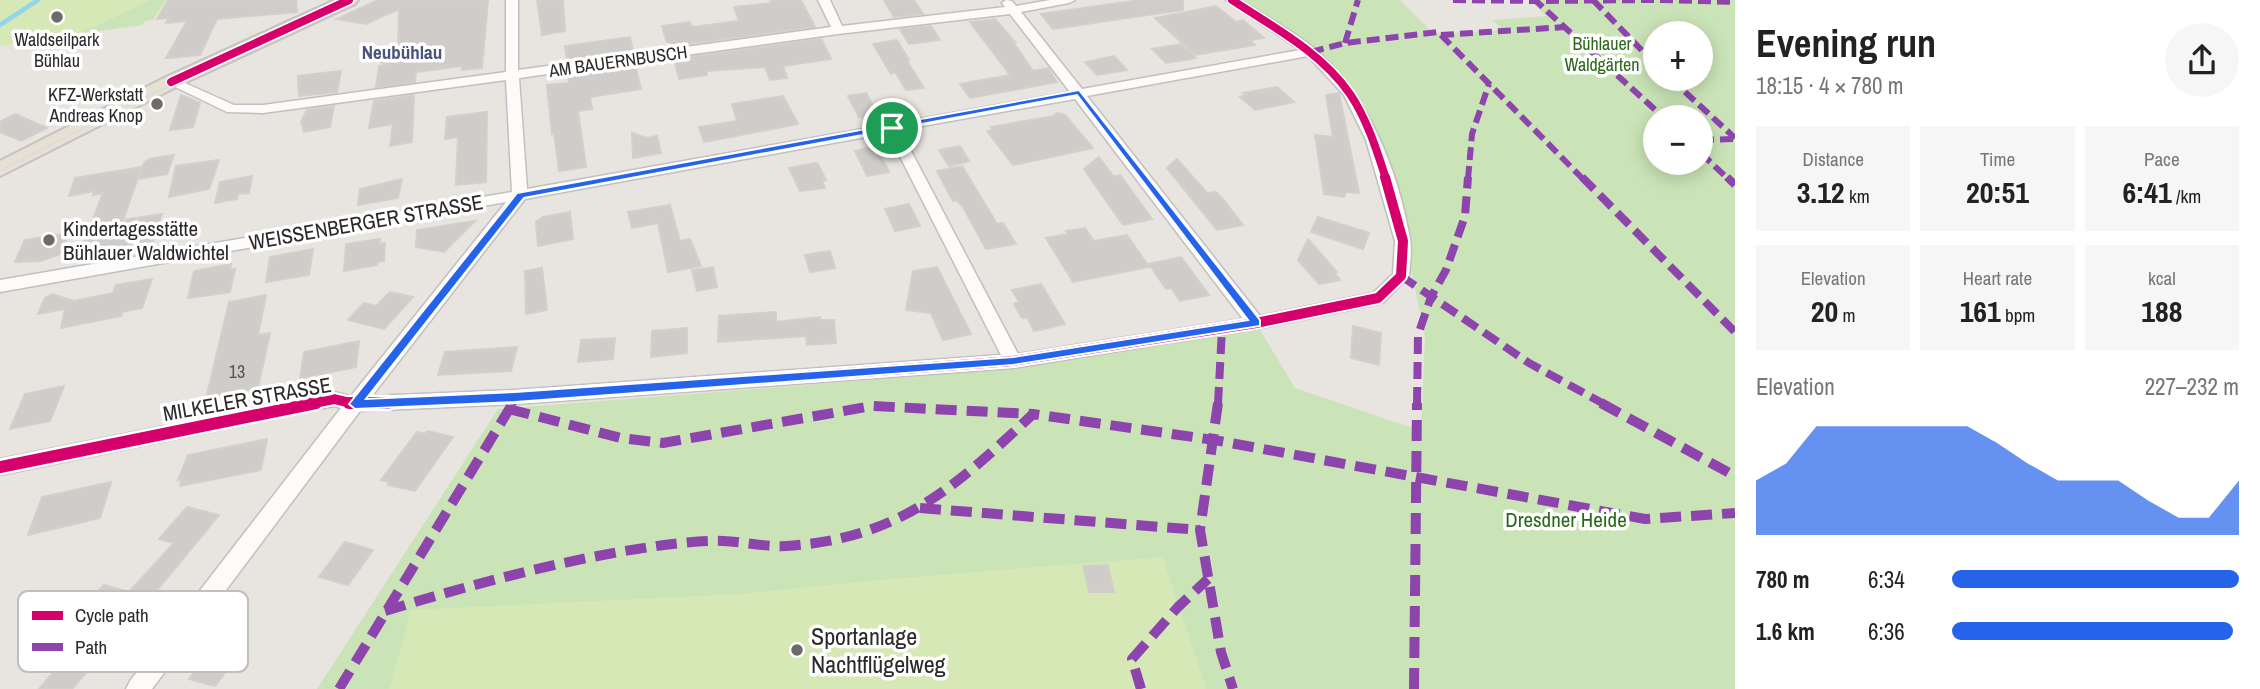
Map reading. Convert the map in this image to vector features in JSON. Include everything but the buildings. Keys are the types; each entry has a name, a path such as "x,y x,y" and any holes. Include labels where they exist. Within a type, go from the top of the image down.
{"main road":[{"path":"0,169 171,82 349,0"}],"street":[{"path":"213,591 355,404 520,195 512,76 512,0"},
{"path":"824,0 838,30"},
{"name":"AM BAUERNBUSCH","path":"171,82 218,104 243,111 512,76 1009,5 1069,0"},
{"path":"1232,0 1311,52"},
{"path":"1009,5 1256,323"},
{"name":"WEISSENBERGER STRASSE","path":"0,286 1311,52"},
{"name":"MILKELER STRASSE","path":"0,467 334,399 355,404 515,397 1013,361 1256,323 1378,298 1401,276 1403,241 1390,191 1373,140 1350,94 1311,52"},
{"path":"892,128 1013,361"},
{"path":"138,689 151,672"}],"green space":[{"name":"Waldseilpark Bühlau","path":"0,0 150,0 78,34 0,46"},
{"path":"150,0 166,0 153,20 145,21 142,25 78,34"},
{"name":"Dresdner Heide","path":"1244,0 1400,0 1434,34 1502,30 1493,20 1546,16 1530,0 1735,0 1735,689 1206,689 1162,557 849,612 412,610 390,689 317,689 498,409 1011,369 1260,330 1295,388 1421,431 1425,337 1405,240 1380,142 1357,94 1319,51"},
{"name":"Sportanlage Nachtflügelweg","path":"1162,557 1206,689 390,689 411,610 741,594"}],"waterway":[{"path":"0,25 38,0"}],"tram line":[{"path":"0,171 118,110 352,0"}],"marked path":[{"path":"1345,43 1358,0"},
{"path":"1453,0 1536,1"},
{"path":"1593,0 1643,52"},
{"path":"1650,105 1536,1 1654,0"},
{"path":"1660,0 1735,2"},
{"path":"1441,35 1565,27"},
{"path":"1311,52 1345,43 1438,32"},
{"path":"1441,35 1735,332"},
{"path":"1414,689 1418,335 1431,297 1446,270 1465,216 1472,134 1489,84"},
{"path":"1684,91 1735,138"},
{"path":"1713,140 1735,139"},
{"path":"1713,164 1735,185"},
{"path":"1401,276 1529,363 1735,476"},
{"path":"1222,329 1218,412 1200,530 1221,652 1233,689"},
{"path":"339,689 513,402"},
{"path":"509,409 621,438 663,443 872,406 1033,414"},
{"path":"385,611 504,577 625,551 716,541 785,546 860,534 885,526 908,514 953,485 1033,414 1214,440 1645,519 1735,513"},
{"path":"920,508 1200,530"},
{"path":"1141,689 1132,659 1178,607 1208,579"}],"cycle path":[{"path":"171,82 349,0"},
{"path":"0,467 334,399 355,404 515,397 1013,361 1256,323 1378,298 1401,276 1403,241 1373,140 1350,94 1311,52 1232,0"}],"place":[{"name":"Waldseilpark Bühlau","path":"57,17"},
{"name":"KFZ-Werkstatt Andreas Knop","path":"157,104"},
{"name":"Kindertagesstätte Bühlauer Waldwichtel","path":"49,240"},
{"name":"Sportanlage Nachtflügelweg","path":"797,650"}],"district":[{"name":"Neubühlau","path":"402,52"}],"route":[{"path":"1079,92 1256,323 1013,361 515,397 355,404 520,195 892,128 1079,92"}],"park label":[{"name":"Bühlauer Waldgärten","path":"1602,53"}]}
